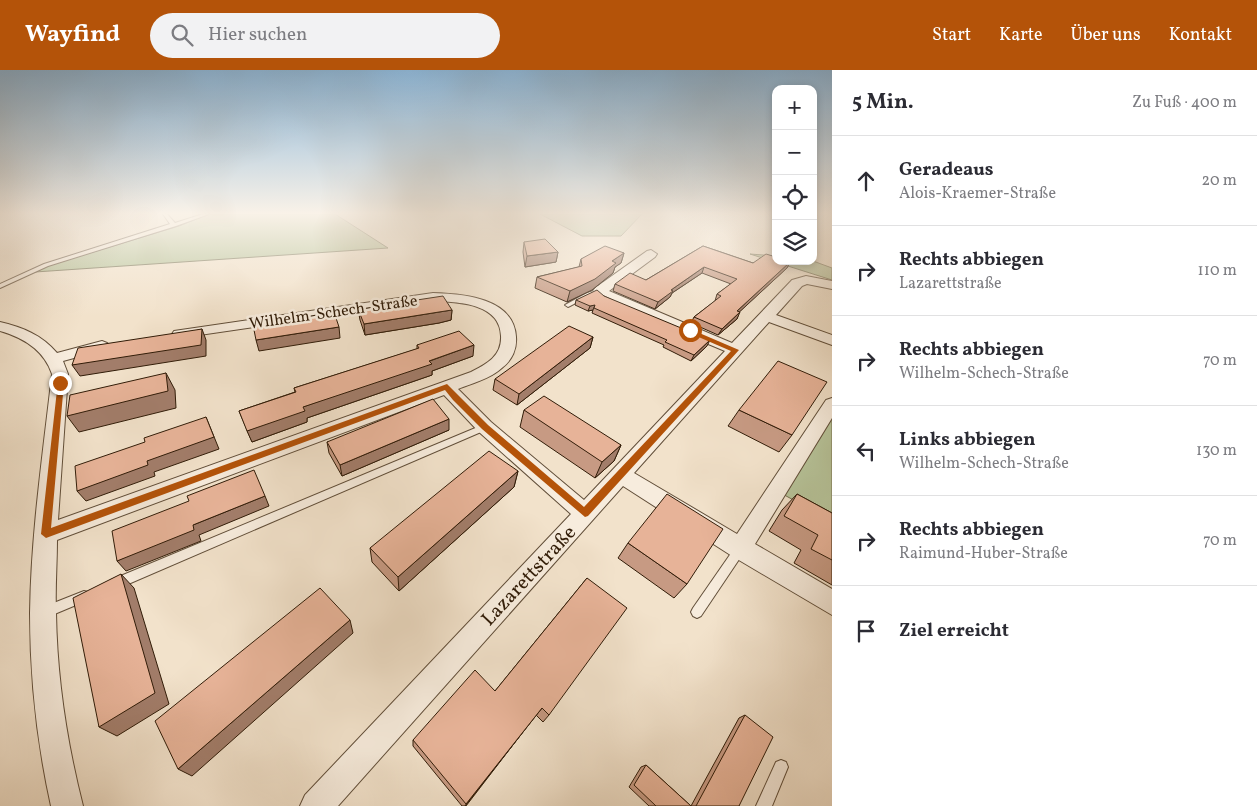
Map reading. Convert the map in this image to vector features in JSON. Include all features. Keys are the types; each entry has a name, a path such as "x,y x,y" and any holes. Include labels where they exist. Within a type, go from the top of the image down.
{"street":[{"path":"651,254 600,290 608,297 735,350"},
{"name":"Lazarettstraße","path":"316,806 800,280 813,280 832,286"},
{"name":"Wilhelm-Schech-Straße","path":"46,534 490,370 506,355 509,344 509,328 503,317 491,309 465,300 433,297 162,337"},
{"path":"766,316 832,340"},
{"path":"0,326 28,337 46,349 55,358 60,374 46,534 43,613 48,699 58,768 67,806"},
{"path":"55,358 93,347 113,344"},
{"path":"447,387 455,398 485,427 585,513"},
{"path":"740,548 832,404"},
{"path":"620,475 832,603"}],"lane":[{"path":"0,286 46,265 99,248"},
{"path":"568,305 600,290"},
{"path":"43,613 485,427"},
{"path":"697,612 740,548"},
{"path":"764,806 781,767"}],"green space":[{"path":"105,248 383,248 35,272 40,268"},
{"path":"750,254 772,256 772,261"},
{"path":"817,262 832,268 832,280 785,265 817,265"},
{"path":"832,404 832,521 777,491"}],"building":[{"path":"525,248 554,248 558,252 527,256"},
{"path":"601,248 611,248 624,253 612,261 616,263 595,279 570,291 537,277 582,266 581,259"},
{"path":"699,248 710,248 753,263 766,254 772,256 772,265 787,265 737,311 740,312 722,329 694,317 721,296 717,294 737,279 704,267 671,290 673,291 658,302 615,284 630,273 646,280"},
{"path":"597,290 604,296 710,340 694,355 665,342 667,340 594,308 595,305 590,306 576,300"},
{"path":"443,296 452,310 364,324 358,309"},
{"path":"334,312 339,327 256,340 253,325"},
{"path":"569,326 593,337 519,394 495,379"},
{"path":"202,329 201,345 72,365 78,348"},
{"path":"459,331 474,345 429,361 432,364 303,407 305,411 247,431 239,411 296,392 294,388 419,348 417,345"},
{"path":"778,361 827,382 792,435 739,410"},
{"path":"166,373 168,391 67,416 70,395"},
{"path":"544,396 621,445 602,462 524,410"},
{"path":"433,399 449,419 340,465 327,442"},
{"path":"206,417 214,437 147,461 148,465 77,491 75,466 145,442 144,438"},
{"path":"489,451 518,471 398,577 370,548"},
{"path":"254,470 265,496 193,525 194,530 117,561 112,531 189,501 187,496"},
{"path":"667,494 723,529 687,584 628,543"},
{"path":"797,494 832,513 832,560 811,549 818,535 784,516"},
{"path":"121,574 155,693 99,727 73,598"},
{"path":"587,578 627,608 549,715 542,708 466,804 413,740 475,670 495,691"},
{"path":"320,588 350,620 178,769 155,721"},
{"path":"745,715 773,737 739,806 696,806"},
{"path":"646,765 691,806 656,806 634,785"}],"route":[{"path":"60,383 46,534 447,387 455,398 485,427 558,492 585,513 735,350 690,330"}]}
